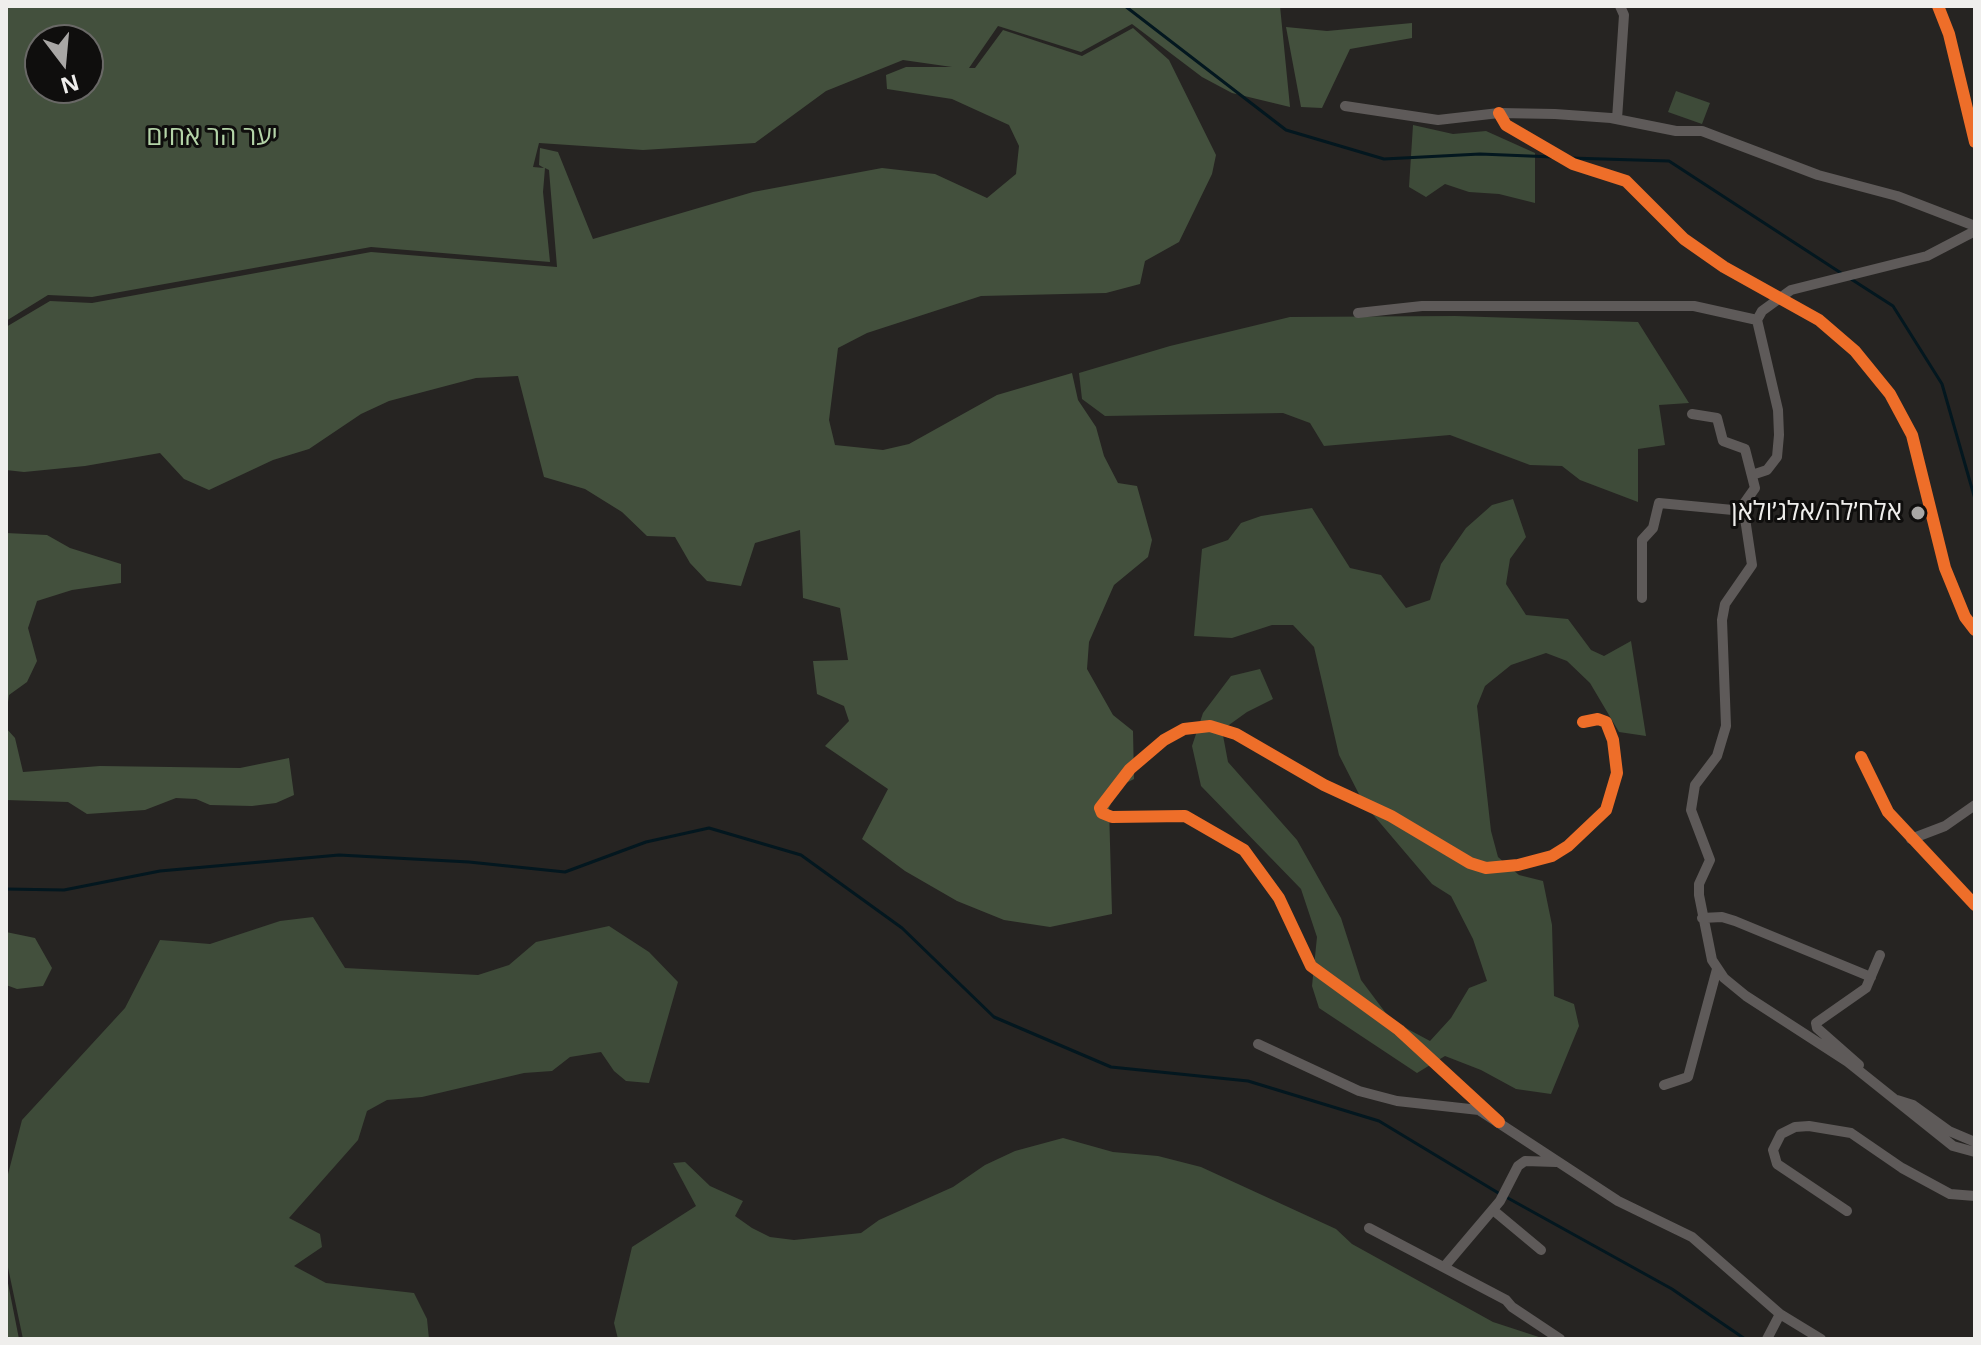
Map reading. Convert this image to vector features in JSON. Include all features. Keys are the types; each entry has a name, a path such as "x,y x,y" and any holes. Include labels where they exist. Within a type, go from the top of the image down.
{"street":[{"path":"1617,119 1624,15 1620,6"},
{"path":"1938,6 1949,34 1975,142"},
{"path":"1345,106 1438,120 1499,113 1617,119 1676,131 1702,131 1818,175 1897,196 1975,229"},
{"path":"1499,113 1506,125 1573,164 1626,181 1684,239 1819,320 1855,351 1890,394 1912,435 1945,568 1965,617 1975,630"},
{"path":"1757,320 1778,297 1866,269 1927,256 1975,229"},
{"path":"1358,313 1422,306 1694,306 1757,320"},
{"path":"1755,474 1767,470 1777,457 1779,435 1778,410 1757,320"},
{"path":"1642,598 1642,540 1653,528 1659,503 1694,504 1725,510 1743,505 1753,495 1755,474 1745,449 1723,441 1717,418 1692,414"},
{"path":"1664,1085 1688,1077 1717,969 1702,918 1699,884 1710,860 1693,822 1692,799 1700,774 1717,756 1726,726 1722,620 1731,593 1752,565 1743,505"},
{"path":"1499,1122 1399,1030 1311,966 1279,898 1244,850 1185,816 1112,817 1102,813 1100,808 1130,769 1156,745 1184,729 1210,726 1236,734 1324,785 1391,816 1470,863 1486,868 1518,865 1552,856 1568,846 1606,810 1617,773 1613,740 1606,722 1598,719 1583,722"},
{"path":"1861,757 1888,812 1975,905"},
{"path":"1911,839 1945,826 1975,805"},
{"path":"1702,918 1722,917 1735,921 1871,977"},
{"path":"1867,1077 1855,1059 1817,1028 1816,1023 1857,996 1871,977 1880,955"},
{"path":"1717,969 1757,1004 1867,1077 1953,1146 1975,1152"},
{"path":"1258,1044 1359,1091 1397,1101 1479,1110 1618,1201 1692,1237 1780,1314 1821,1339"},
{"path":"1896,1100 1913,1105 1949,1131 1975,1142"},
{"path":"1847,1211 1777,1164 1773,1150 1781,1134 1809,1126 1851,1133 1950,1194 1975,1196"},
{"path":"1444,1267 1493,1210 1518,1166 1525,1161 1556,1162"},
{"path":"1493,1210 1541,1250"},
{"path":"1369,1228 1506,1300 1560,1339"},
{"path":"1767,1339 1780,1314"}],"green space":[{"name":"יער הר אחים","path":"6,6 1280,6 1290,107 1232,93 1202,77 1132,24 1081,52 998,26 969,68 975,68 1003,30 1082,56 1133,28 1169,60 1216,155 1212,174 1179,242 1145,261 1140,284 1106,293 981,296 867,333 838,348 829,420 835,445 883,450 909,444 997,395 1072,373 1078,400 1096,427 1104,456 1118,483 1137,486 1152,540 1148,557 1114,585 1089,642 1087,669 1113,715 1133,731 1134,779 1118,787 1109,808 1112,914 1050,927 1004,920 957,901 905,871 862,839 888,789 825,746 849,721 844,706 817,694 813,661 848,660 840,608 803,598 800,530 755,543 741,586 707,581 690,563 675,537 647,536 622,512 585,489 544,477 518,376 476,378 389,401 361,414 309,449 273,460 209,490 184,479 160,453 85,466 24,472 6,470 6,327 50,301 92,303 371,252 557,267 549,170 545,168 543,192 550,262 371,247 92,297 48,295 6,321","holes":["903,60 952,67 906,67 886,75 887,89 952,99 1009,125 1019,146 1016,174 987,198 935,174 882,168 753,192 593,239 558,152 540,148 539,165 544,168 533,167 539,143 643,150 755,143 826,91"]},
{"path":"1412,23 1412,38 1350,49 1322,108 1301,107 1286,27 1327,31"},
{"path":"1676,91 1710,103 1702,124 1668,112"},
{"path":"1413,125 1453,134 1486,131 1535,153 1535,203 1499,194 1469,192 1445,184 1426,197 1409,187"},
{"path":"1455,316 1638,322 1689,403 1659,405 1665,445 1638,449 1638,502 1580,480 1562,466 1530,465 1450,435 1324,446 1310,423 1283,413 1105,416 1082,399 1079,373 1170,346 1290,317"},
{"path":"1513,499 1526,537 1510,559 1506,584 1526,615 1568,619 1591,650 1604,656 1631,641 1646,736 1619,732 1590,683 1567,661 1546,653 1511,665 1485,686 1477,706 1491,831 1498,857 1519,875 1543,881 1552,925 1554,996 1574,1004 1579,1026 1551,1094 1516,1089 1481,1070 1445,1056 1417,1073 1319,1008 1312,986 1317,937 1301,889 1201,786 1192,746 1203,713 1231,676 1260,669 1273,699 1222,730 1228,762 1297,840 1341,918 1361,980 1391,1020 1430,1041 1451,1018 1469,988 1487,981 1473,939 1451,896 1432,884 1364,804 1339,755 1314,647 1293,625 1272,625 1232,638 1194,636 1202,549 1228,540 1241,523 1261,516 1312,508 1350,568 1381,575 1406,608 1430,600 1441,564 1466,528 1492,505"},
{"path":"6,533 47,535 70,548 121,564 121,583 72,590 37,601 28,628 37,661 27,682 9,695 6,717"},
{"path":"6,728 15,738 23,772 100,766 240,768 289,758 294,795 276,803 252,806 210,805 196,799 176,798 145,810 87,814 68,802 6,800"},
{"path":"313,917 345,968 478,975 509,965 536,942 609,926 649,952 678,982 649,1083 626,1081 614,1071 601,1052 570,1057 552,1071 524,1073 422,1097 387,1100 367,1111 358,1140 289,1218 320,1234 322,1247 294,1266 326,1283 414,1293 427,1319 429,1339 23,1339 6,1258 6,1182 22,1120 125,1008 160,940 210,944 280,921"},
{"path":"6,932 35,938 52,968 43,986 17,989 6,985"},
{"path":"1063,1138 1113,1152 1158,1156 1201,1167 1336,1229 1352,1244 1493,1322 1545,1339 618,1339 614,1323 632,1247 696,1206 673,1163 685,1162 710,1186 743,1201 735,1216 752,1228 770,1237 794,1240 861,1233 879,1220 953,1187 985,1165 1015,1151"},
{"path":"6,1273 19,1339 6,1339"}],"waterway":[{"path":"1125,6 1286,130 1384,159 1480,154 1554,157"},
{"path":"1570,158 1669,161 1841,273"},
{"path":"1851,279 1893,306 1942,384 1975,499"},
{"path":"6,889 64,890 160,871 339,855 469,862 565,872 646,842 709,828 801,855 902,928 994,1017 1111,1067 1248,1081 1379,1121 1500,1194"},
{"path":"1506,1197 1672,1289 1745,1339"}],"cycle path":[{"path":"1938,6 1949,34 1975,142"},
{"path":"1499,113 1506,125 1573,164 1626,181 1684,239 1724,267 1819,320 1855,351 1890,394 1912,435 1945,568 1965,617 1975,630"},
{"path":"1499,1122 1399,1030 1311,966 1279,898 1244,850 1185,816 1112,817 1102,813 1100,808 1130,769 1164,740 1184,729 1210,726 1236,734 1324,785 1391,816 1470,863 1486,868 1518,865 1552,856 1568,846 1606,810 1617,773 1613,740 1606,722 1598,719 1583,722"},
{"path":"1861,757 1888,812 1975,905"}],"place":[{"name":"אלח׳לה/אלג׳ולאן","path":"1918,513"}]}
